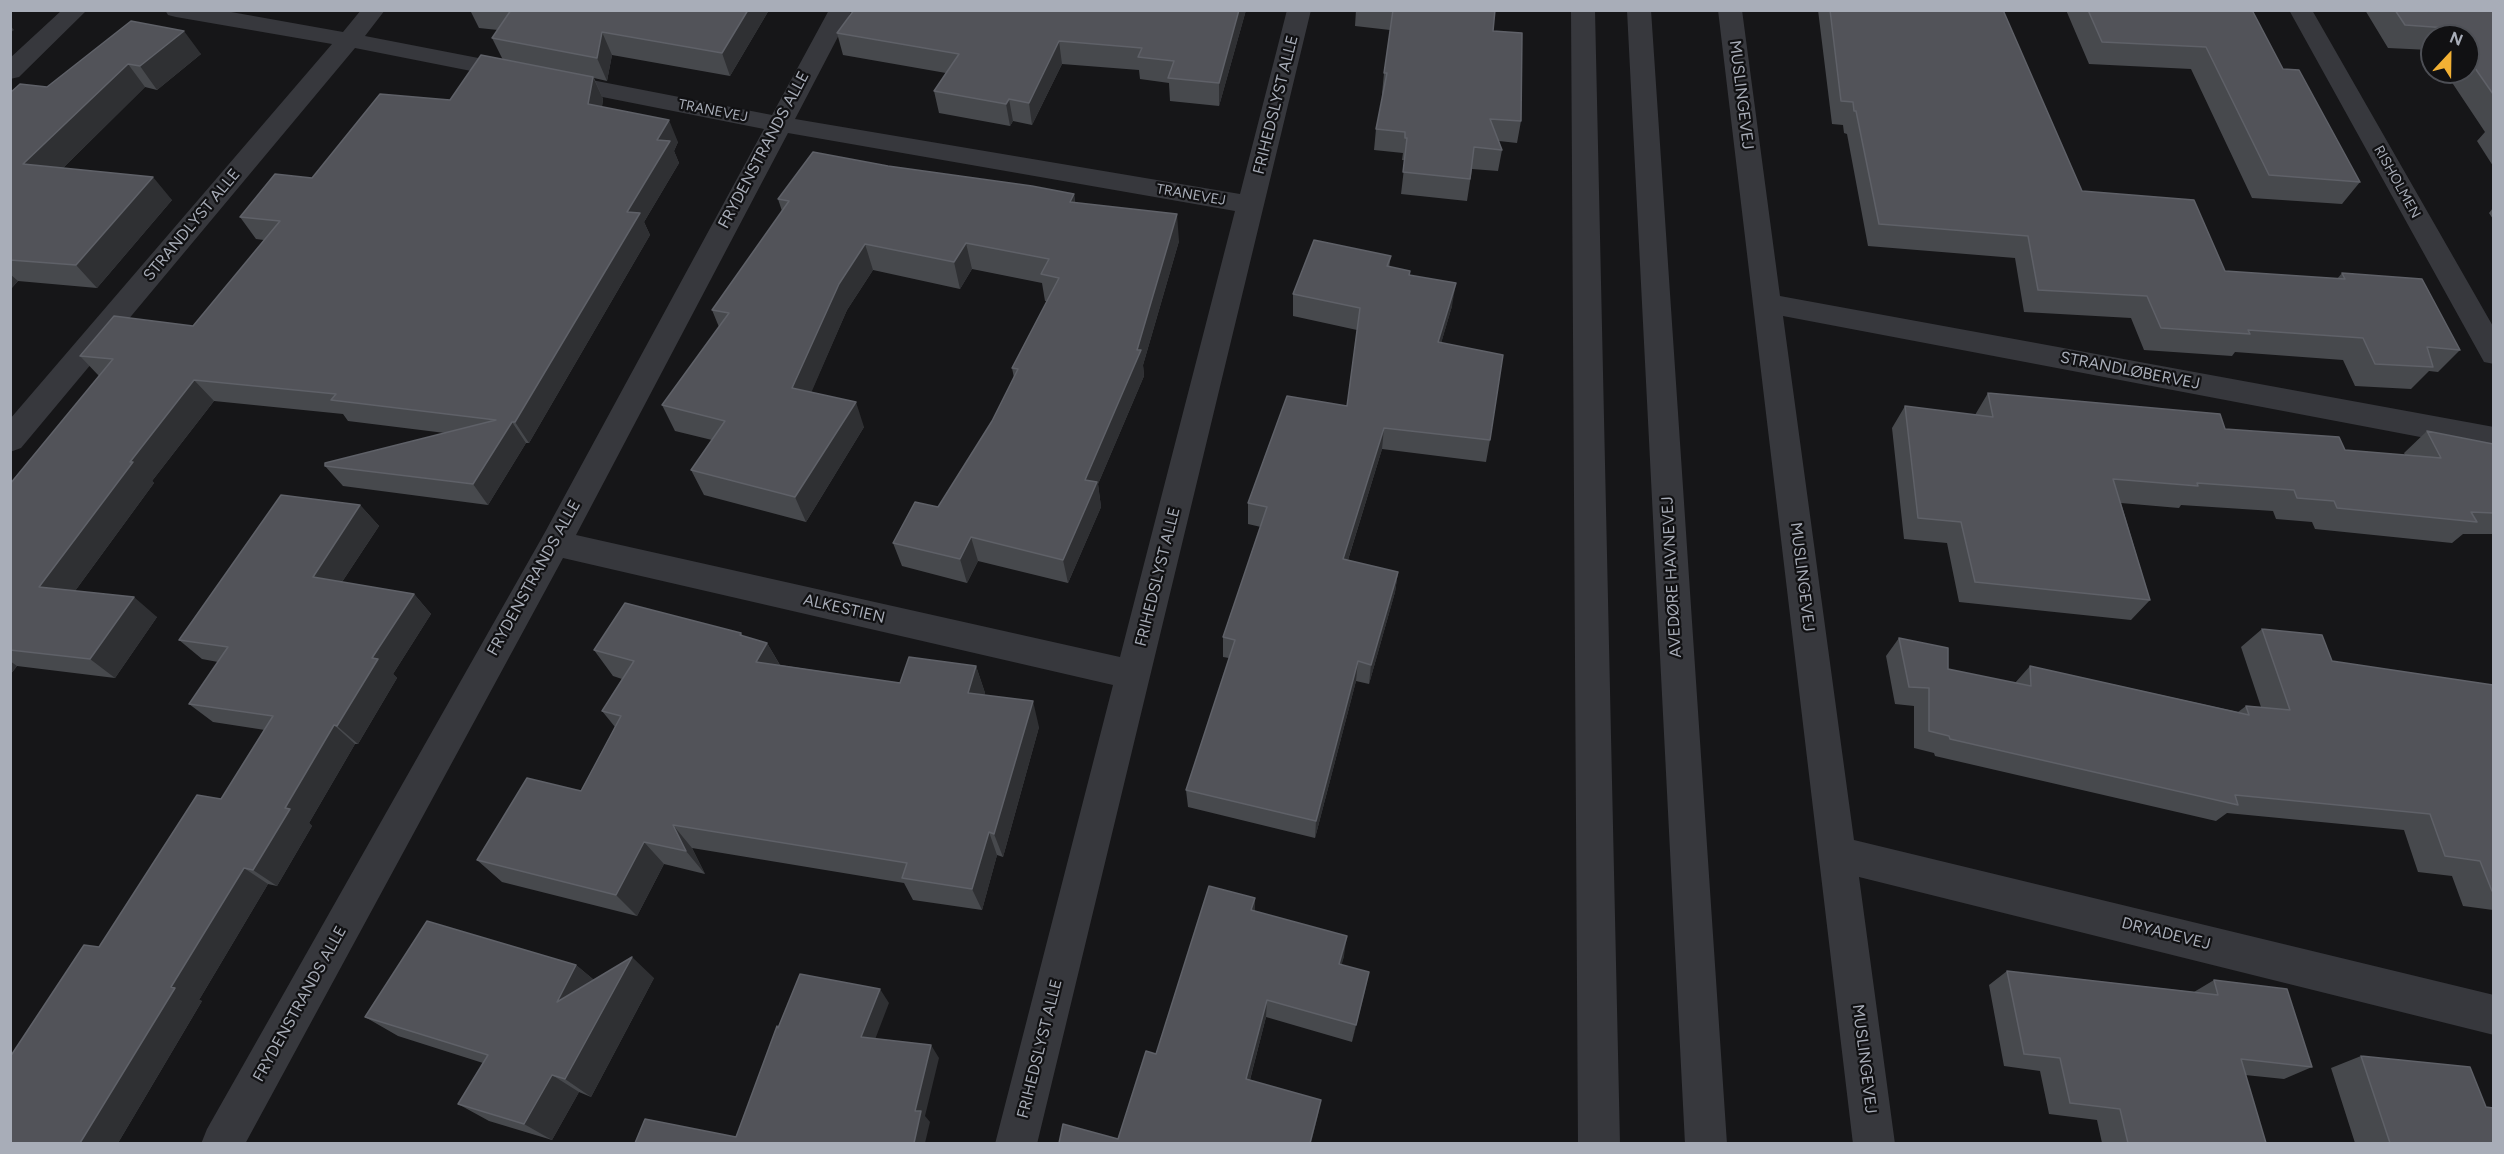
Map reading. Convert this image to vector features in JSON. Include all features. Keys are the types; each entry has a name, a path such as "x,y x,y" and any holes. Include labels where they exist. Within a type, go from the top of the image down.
{"street":[{"path":"10,72 76,10"},
{"name":"TRANEVEJ","path":"176,10 349,40 778,123 1251,205"},
{"name":"STRANDLYST ALLE","path":"10,440 374,10"},
{"name":"FRYDENSTRANDS ALLE","path":"222,1143 555,543 778,123 841,10"},
{"name":"FRIHEDSLYST ALLE","path":"1016,1143 1299,10"},
{"path":"1583,10 1599,1143"},
{"name":"AVEDØRE HAVNEVEJ","path":"1639,10 1706,1143"},
{"name":"MUSLINGEVEJ","path":"1730,10 1874,1143"},
{"name":"RISHOLMEN","path":"2300,10 2493,354"},
{"name":"STRANDLØBERVEJ","path":"1766,303 2493,439"},
{"name":"ALKESTIEN","path":"555,543 1133,675"},
{"name":"DRYADEVEJ","path":"1838,854 2493,1015"}],"building":[{"path":"511,10 748,10 722,53 602,32 597,58 492,38"},
{"path":"854,10 1239,10 1219,83 1168,78 1174,61 1138,57 1142,48 1059,41 1029,103 1009,99 1006,104 934,91 959,54 837,33"},
{"path":"1393,10 1495,10 1493,31 1522,33 1521,121 1490,119 1502,150 1474,147 1470,179 1403,172 1407,138 1405,138 1405,132 1376,129 1387,73 1384,73"},
{"path":"1830,10 2003,10 2082,191 2194,200 2225,271 2345,279 2342,273 2422,279 2460,350 2427,347 2433,367 2375,364 2363,338 2248,330 2250,334 2161,328 2147,296 2038,290 2028,236 1879,224 1856,111 1854,111 1853,102 1841,101"},
{"path":"2088,10 2252,10 2283,69 2299,70 2360,182 2269,175 2206,47 2102,42"},
{"path":"2395,10 2493,10 2493,94 2480,75 2480,24 2405,25"},
{"path":"131,21 184,31 140,66 128,64 23,164 153,177 76,265 10,260 10,93 20,84 47,87"},
{"path":"481,55 593,77 588,104 669,120 657,140 670,141 627,212 640,213 515,422 512,422 473,484 325,466 325,463 496,420 331,400 336,394 194,380 130,462 133,462 39,587 134,597 90,659 10,650 10,484 113,359 80,356 114,316 193,326 280,221 240,217 275,174 312,178 380,94 450,100"},
{"path":"813,152 888,166 1074,194 1070,202 1177,214 1137,350 1141,350 1085,480 1097,482 1063,560 971,537 960,559 893,543 915,502 938,507 992,421 1018,369 1012,368 1059,278 1041,274 1049,259 966,243 954,262 865,244 839,284 792,388 856,402 795,497 691,470 725,421 662,405 729,313 712,310 789,201 778,199"},
{"path":"1314,240 1391,256 1387,266 1410,271 1409,275 1456,283 1438,342 1503,355 1490,440 1384,428 1343,559 1398,572 1371,665 1358,661 1316,821 1186,790 1235,640 1223,637 1267,507 1248,503 1287,396 1347,406 1360,308 1293,294"},
{"path":"1988,393 2220,414 2225,429 2339,437 2345,450 2441,458 2427,431 2493,444 2493,513 2471,512 2477,522 2337,508 2334,501 2297,498 2294,490 2197,483 2198,486 2113,479 2150,600 1975,582 1961,522 1918,518 1905,406 1993,417"},
{"path":"281,495 360,505 313,577 414,594 372,658 378,659 337,726 334,725 285,808 290,809 253,870 244,868 171,987 175,988 80,1143 10,1143 10,1057 84,945 99,947 197,795 221,799 273,716 189,704 228,647 179,640"},
{"path":"625,603 741,633 740,635 767,643 756,662 900,683 909,657 976,666 968,693 1033,701 994,834 989,832 972,889 902,878 907,863 673,825 686,851 644,842 616,895 477,860 527,778 581,791 621,716 602,711 634,661 594,650"},
{"path":"2262,629 2322,635 2332,661 2493,685 2493,891 2480,861 2445,856 2430,814 2235,795 2238,805 1950,739 1949,736 1929,731 1929,688 1909,687 1899,638 1948,648 1948,669 2031,686 2030,666 2249,715 2246,706 2290,710"},
{"path":"1209,886 1255,898 1251,910 1347,936 1339,964 1369,972 1356,1025 1267,1000 1246,1079 1321,1100 1310,1143 1059,1143 1063,1124 1118,1139 1146,1051 1156,1054"},
{"path":"427,921 576,965 557,1002 632,957 565,1079 552,1075 524,1124 458,1104 488,1055 365,1017"},
{"path":"2007,971 2218,995 2214,980 2287,989 2312,1067 2241,1059 2266,1143 2128,1143 2120,1109 2070,1103 2060,1058 2024,1054"},
{"path":"800,974 880,989 861,1037 931,1045 915,1111 921,1111 914,1143 635,1143 645,1119 736,1137 777,1026 778,1028"},
{"path":"2361,1056 2470,1067 2486,1107 2493,1108 2493,1143 2390,1143"}]}
